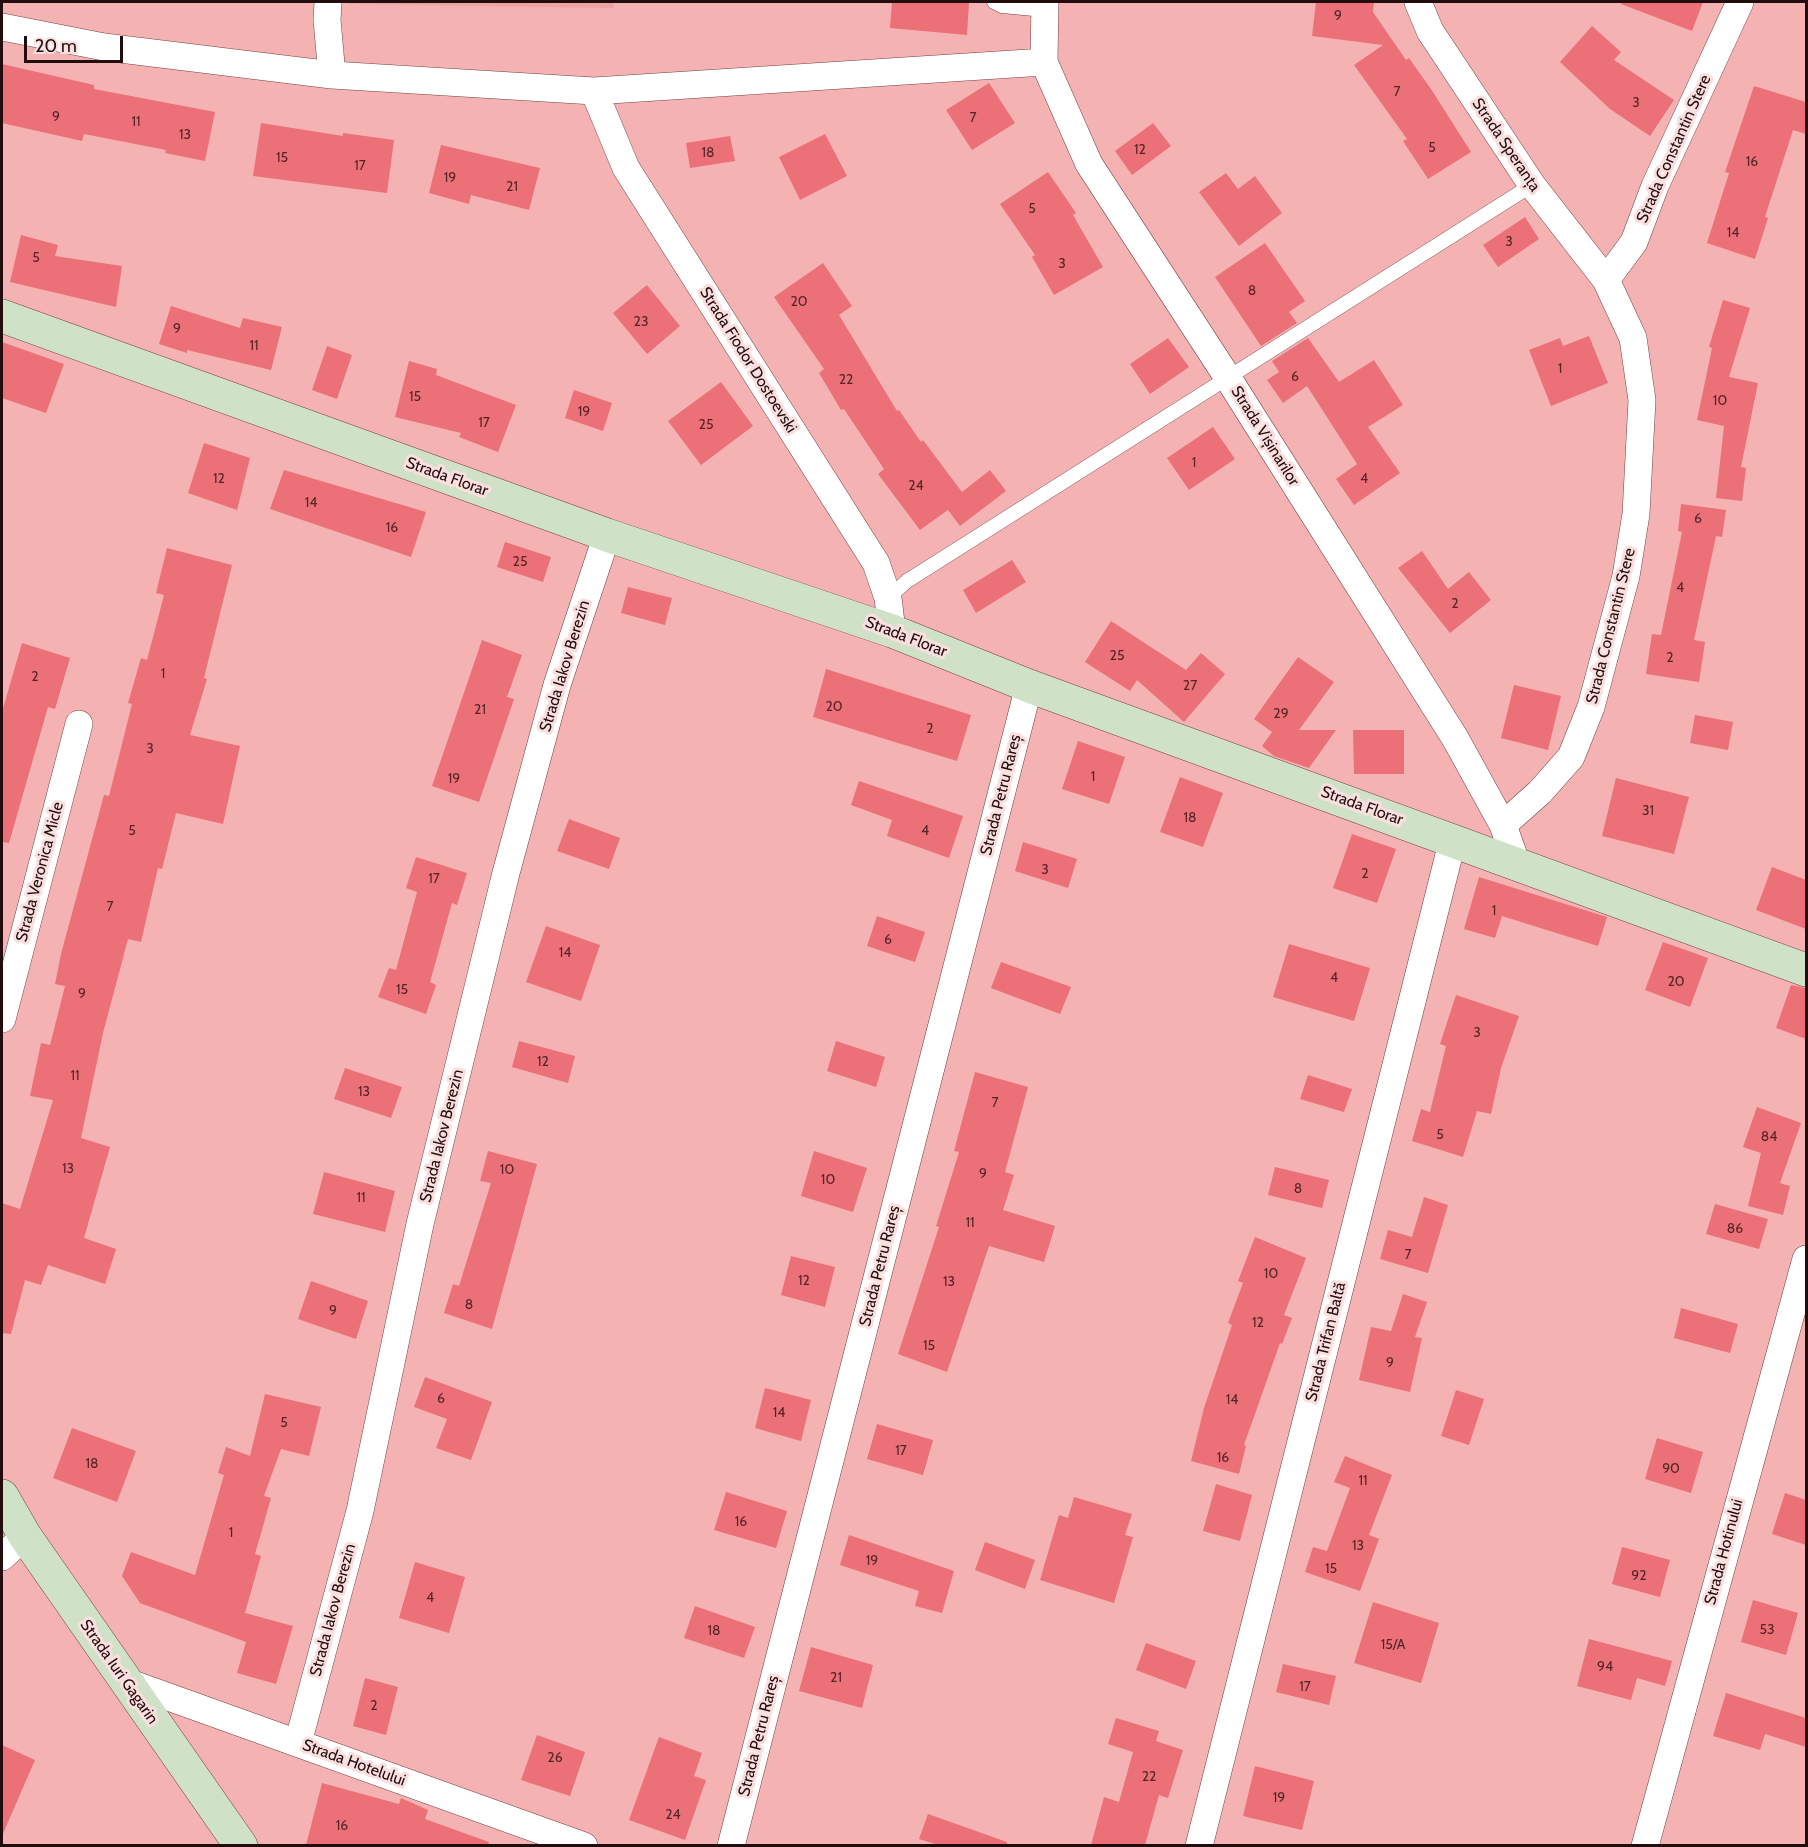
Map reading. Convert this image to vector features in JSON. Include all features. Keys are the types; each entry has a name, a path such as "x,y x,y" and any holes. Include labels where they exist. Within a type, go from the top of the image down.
{"street":[{"path":"328,2 327,21 332,75"},
{"name":"Strada Speranța","path":"1418,2 1430,31 1532,185 1606,280"},
{"name":"Strada Constantin Stere","path":"1503,825 1540,792 1571,757 1592,708 1626,576 1636,514 1642,400 1633,338 1606,280 1634,242 1655,186 1740,2"},
{"name":"Strada Vișinarilor","path":"1045,6 1044,62 1089,164 1228,378 1455,738 1503,825 1516,862"},
{"path":"2,27 104,47 332,75 594,91 1044,62"},
{"name":"Strada Fiodor Dostoevski","path":"594,91 626,168 876,563 888,598 892,631"},
{"name":"Strada Florar","path":"2,316 607,534 892,631 1029,686 1453,838 1806,970"},
{"name":"Strada Iakov Berezin","path":"298,1743 360,1510 420,1224 506,873 557,685 607,534"},
{"name":"Strada Petru Rareș","path":"731,1845 1029,686"},
{"name":"Strada Veronica Micle","path":"2,1019 79,724"},
{"name":"Strada Trifan Baltă","path":"1199,1845 1453,838"},
{"name":"Strada Hotinului","path":"1645,1845 1806,1259"},
{"name":"Strada Iuri Gagarin","path":"2,1496 13,1547 124,1681 241,1845"},
{"name":"Strada Hotelului","path":"124,1681 584,1845"}],"lane":[{"path":"994,2 1002,6 1045,6"},
{"path":"888,598 907,581 1532,185"}],"shaded area":[{"path":"348,2 614,2 613,8 348,4"}],"building":[{"path":"892,2 969,2 967,35 890,28"},
{"path":"1316,2 1374,2 1373,12 1406,60 1409,58 1433,92 1471,152 1428,179 1403,141 1407,139 1354,65 1383,45 1312,36"},
{"path":"1621,2 1703,2 1692,31 1621,4"},
{"path":"1592,26 1621,52 1614,60 1674,100 1650,136 1610,109 1560,62"},
{"path":"2,64 94,85 94,89 215,112 205,161 165,153 166,150 84,134 82,141 2,123"},
{"path":"989,83 1015,123 972,150 946,110"},
{"path":"1754,86 1806,102 1806,134 1793,130 1765,217 1768,218 1755,259 1707,243 1729,173 1725,172"},
{"path":"261,123 343,136 343,133 394,140 387,193 253,176"},
{"path":"1153,123 1171,146 1132,175 1115,151"},
{"path":"825,134 847,176 800,200 779,157"},
{"path":"730,136 735,161 690,168 686,143"},
{"path":"441,145 540,168 529,210 471,195 469,204 429,193"},
{"path":"1048,172 1076,213 1073,215 1103,267 1054,295 1032,257 1035,255 1000,204"},
{"path":"1226,173 1238,189 1255,176 1282,213 1239,246 1199,192"},
{"path":"1525,217 1539,239 1498,267 1483,245"},
{"path":"21,235 58,245 55,256 122,266 116,307 10,282"},
{"path":"1265,243 1305,301 1289,312 1297,323 1261,346 1215,277"},
{"path":"823,263 852,306 839,315 897,411 899,410 921,442 923,440 962,492 990,470 1006,491 960,526 948,510 920,530 878,474 884,469 844,409 841,410 819,373 824,369 774,297"},
{"path":"647,285 680,326 647,354 613,313"},
{"path":"1723,300 1750,308 1729,377 1758,383 1741,467 1746,468 1742,501 1716,498 1724,426 1697,420 1712,348 1709,347"},
{"path":"171,306 240,328 243,318 282,327 271,370 187,350 187,353 159,344"},
{"path":"1589,336 1608,383 1551,406 1529,350 1560,338 1563,346"},
{"path":"1168,338 1189,367 1150,394 1130,364"},
{"path":"1308,338 1339,382 1374,360 1403,405 1368,427 1400,473 1354,505 1336,479 1357,464 1307,386 1283,403 1267,380 1279,372 1272,361"},
{"path":"2,342 64,364 46,413 2,398"},
{"path":"327,346 352,355 337,399 312,390"},
{"path":"409,361 437,369 436,375 516,405 498,452 459,437 461,433 395,417"},
{"path":"721,382 753,426 701,465 668,421"},
{"path":"574,390 612,403 603,431 565,418"},
{"path":"1213,427 1235,459 1189,490 1167,458"},
{"path":"204,443 250,458 237,510 188,493"},
{"path":"284,470 426,512 411,557 270,509"},
{"path":"1681,504 1726,510 1722,537 1716,536 1694,640 1705,642 1699,682 1646,674 1652,634 1661,635 1682,532 1678,531"},
{"path":"505,542 551,557 543,582 497,567"},
{"path":"167,548 232,565 204,678 207,679 190,735 240,746 223,824 176,813 162,869 158,868 141,942 128,939 103,1033 81,1138 110,1147 84,1238 116,1249 105,1284 48,1265 41,1285 25,1280 11,1334 2,1333 2,1203 20,1209 53,1100 30,1096 41,1043 50,1045 65,986 55,984 61,954 104,795 109,796 132,704 128,703 141,658 147,660 164,595 156,593"},
{"path":"1422,551 1448,589 1469,572 1491,600 1450,633 1398,568"},
{"path":"1012,560 1026,582 976,613 963,590"},
{"path":"628,587 672,598 665,625 621,613"},
{"path":"1111,621 1186,670 1201,653 1225,674 1184,722 1137,680 1130,691 1085,662"},
{"path":"482,640 522,655 507,697 514,699 479,802 432,786"},
{"path":"22,643 70,658 55,709 48,707 9,843 2,842 2,712"},
{"path":"1298,657 1334,682 1299,730 1336,730 1309,768 1274,756 1262,746 1272,732 1254,719"},
{"path":"826,669 971,715 957,761 813,717"},
{"path":"1514,685 1561,696 1548,750 1501,738"},
{"path":"1695,715 1733,722 1728,750 1690,743"},
{"path":"1353,730 1404,730 1404,774 1354,774"},
{"path":"1078,741 1125,757 1109,804 1062,789"},
{"path":"1180,777 1223,793 1203,847 1160,832"},
{"path":"1616,778 1689,797 1674,854 1602,836"},
{"path":"859,781 963,816 949,858 887,836 892,820 851,805"},
{"path":"569,819 620,838 609,869 557,851"},
{"path":"1352,834 1396,849 1377,903 1333,888"},
{"path":"1023,842 1077,859 1068,888 1015,871"},
{"path":"416,857 467,873 457,905 452,903 430,982 436,985 426,1014 378,997 389,968 396,970 417,892 406,888"},
{"path":"1772,867 1806,880 1806,929 1756,910"},
{"path":"1479,877 1607,917 1598,946 1502,916 1495,938 1464,929"},
{"path":"877,916 925,932 915,962 867,946"},
{"path":"546,926 600,945 581,1001 526,982"},
{"path":"1663,942 1708,958 1690,1007 1645,990"},
{"path":"1289,944 1370,968 1354,1021 1273,997"},
{"path":"1001,962 1071,987 1060,1014 991,988"},
{"path":"1791,985 1806,988 1806,1039 1776,1028"},
{"path":"1456,995 1519,1016 1501,1068 1491,1114 1477,1111 1463,1157 1412,1141 1421,1109 1430,1112 1446,1046 1440,1044"},
{"path":"519,1041 575,1056 568,1083 512,1067"},
{"path":"836,1041 885,1057 876,1087 827,1071"},
{"path":"345,1068 402,1087 391,1118 334,1099"},
{"path":"975,1072 1028,1087 1005,1172 1014,1175 1003,1210 1055,1226 1044,1262 989,1246 947,1372 898,1354 939,1227 936,1226 959,1152 954,1151"},
{"path":"1308,1075 1352,1089 1344,1112 1300,1099"},
{"path":"1757,1107 1801,1123 1780,1183 1790,1186 1783,1215 1748,1206 1761,1153 1743,1147"},
{"path":"488,1151 537,1164 492,1329 444,1313 453,1284 459,1286 491,1183 480,1181"},
{"path":"814,1151 867,1168 853,1212 801,1196"},
{"path":"1275,1167 1329,1180 1322,1208 1268,1195"},
{"path":"324,1172 395,1191 385,1232 313,1214"},
{"path":"1424,1197 1448,1205 1428,1273 1380,1259 1388,1230 1412,1237"},
{"path":"1715,1204 1768,1219 1759,1249 1706,1234"},
{"path":"1255,1237 1306,1258 1284,1315 1292,1318 1282,1344 1280,1343 1244,1445 1246,1446 1239,1474 1191,1461 1204,1408 1232,1325 1228,1323 1243,1283 1238,1281"},
{"path":"791,1256 835,1267 825,1307 781,1295"},
{"path":"311,1281 368,1301 356,1339 298,1319"},
{"path":"1403,1294 1427,1302 1415,1337 1422,1338 1410,1392 1359,1380 1371,1327 1391,1331"},
{"path":"1681,1308 1738,1324 1730,1353 1674,1338"},
{"path":"425,1377 492,1402 471,1460 436,1448 447,1419 414,1407"},
{"path":"765,1388 811,1400 801,1441 755,1428"},
{"path":"1456,1390 1484,1399 1469,1445 1441,1436"},
{"path":"265,1394 321,1407 309,1456 281,1449 264,1496 271,1498 255,1554 261,1556 245,1613 293,1626 276,1684 237,1673 246,1642 140,1603 122,1576 131,1552 195,1575 224,1475 218,1473 226,1447 250,1456"},
{"path":"877,1424 933,1440 923,1475 867,1459"},
{"path":"72,1428 136,1451 117,1502 53,1478"},
{"path":"1657,1438 1703,1452 1691,1493 1645,1479"},
{"path":"1345,1456 1392,1475 1369,1535 1379,1539 1360,1591 1305,1572 1313,1547 1327,1551 1350,1488 1334,1482"},
{"path":"1216,1484 1252,1495 1240,1541 1203,1531"},
{"path":"726,1492 787,1511 776,1548 714,1530"},
{"path":"1785,1493 1806,1500 1806,1545 1772,1534"},
{"path":"1074,1497 1132,1514 1125,1535 1133,1537 1114,1603 1040,1580 1059,1515 1068,1518"},
{"path":"849,1535 954,1571 942,1613 915,1606 919,1591 840,1565"},
{"path":"985,1542 1035,1560 1025,1589 975,1570"},
{"path":"1622,1547 1670,1560 1660,1597 1612,1584"},
{"path":"415,1562 465,1577 449,1633 399,1618"},
{"path":"1753,1600 1798,1613 1786,1655 1741,1642"},
{"path":"1373,1602 1439,1623 1421,1683 1354,1663"},
{"path":"695,1606 755,1627 744,1658 684,1638"},
{"path":"1589,1639 1672,1661 1665,1686 1637,1678 1631,1700 1577,1686"},
{"path":"1146,1643 1196,1661 1186,1689 1136,1670"},
{"path":"811,1647 873,1665 862,1708 799,1691"},
{"path":"1283,1664 1336,1676 1329,1705 1276,1692"},
{"path":"365,1678 398,1687 386,1735 353,1726"},
{"path":"1726,1693 1806,1718 1806,1747 1765,1734 1760,1750 1713,1736"},
{"path":"1116,1718 1159,1731 1156,1741 1183,1750 1168,1798 1159,1795 1145,1845 1091,1845 1104,1797 1119,1802 1133,1752 1108,1744"},
{"path":"537,1735 585,1752 570,1796 521,1780"},
{"path":"659,1737 702,1753 694,1776 706,1780 685,1840 629,1820"},
{"path":"2,1745 35,1760 2,1836"},
{"path":"1255,1766 1314,1781 1302,1830 1243,1816"},
{"path":"322,1783 399,1804 401,1798 428,1810 425,1819 489,1842 488,1845 306,1845"},
{"path":"928,1814 1007,1842 1007,1845 938,1845 919,1839"}]}
